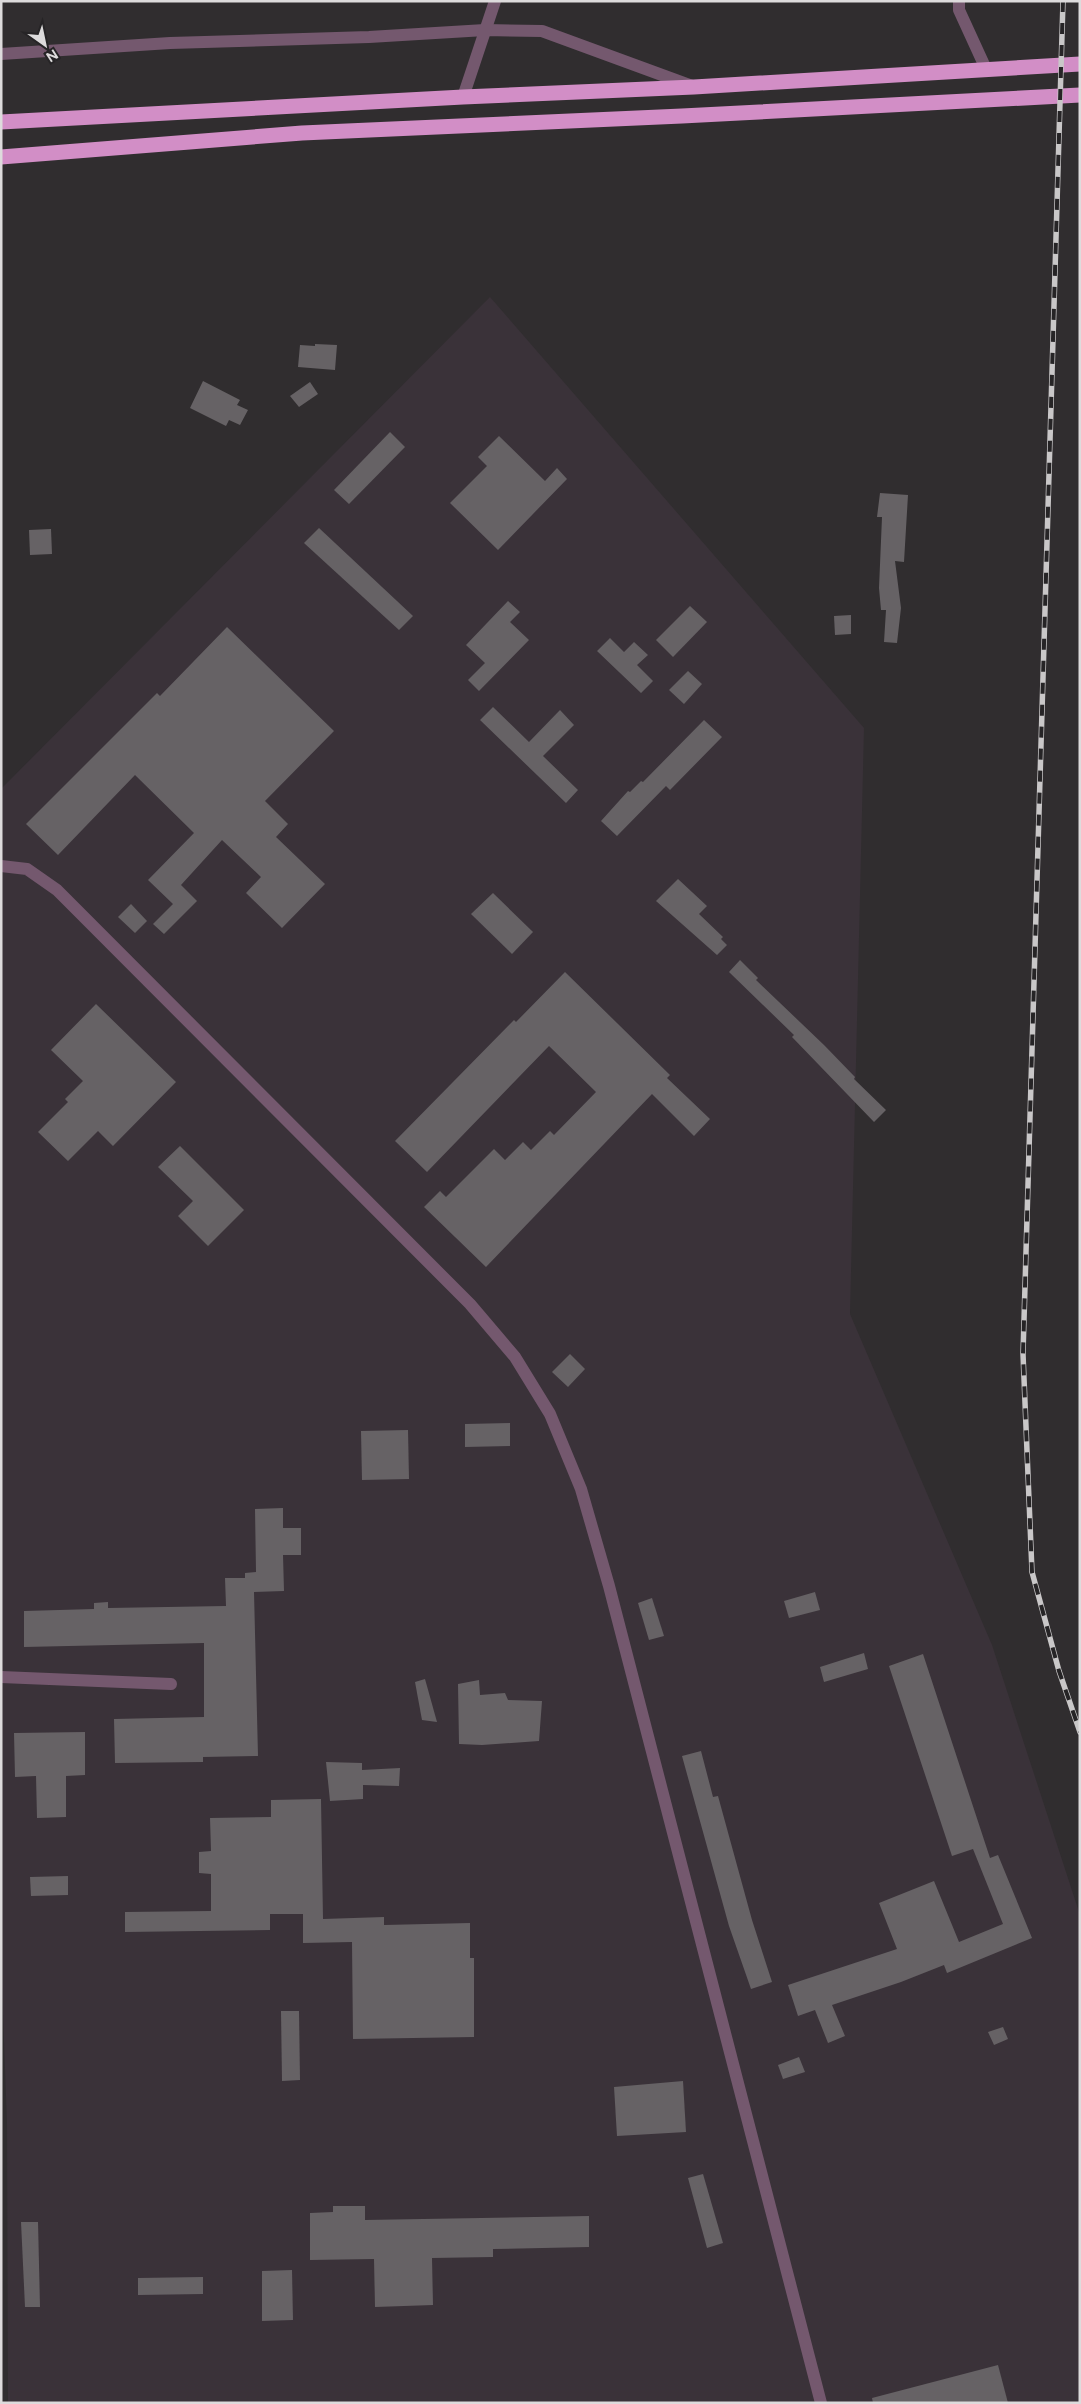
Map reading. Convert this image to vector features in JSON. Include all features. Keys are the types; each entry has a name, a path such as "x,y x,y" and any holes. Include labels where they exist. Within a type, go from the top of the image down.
{"highway":[{"path":"1,122 463,97 694,87 1080,64"},
{"path":"1,157 302,133 662,117 1080,95"}],"street":[{"path":"463,97 495,1"},
{"path":"959,1 959,10 986,69"},
{"path":"1,54 170,43 369,38 485,30 542,31 694,87"},
{"path":"1,866 27,870 57,890 132,964 470,1304 515,1357 550,1414 581,1489 608,1586 821,2403"},
{"path":"1,1677 171,1684"}],"shaded area":[{"path":"490,297 864,728 850,1314 992,1645 1080,1915 1080,2403 8,2403 7,2123 1,1960 1,789"}],"building":[{"path":"315,344 337,345 335,370 298,367 300,345 315,346"},
{"path":"203,381 240,400 237,405 248,410 240,425 229,420 226,426 190,408"},
{"path":"310,382 318,394 299,407 290,396"},
{"path":"390,432 405,447 349,504 334,490"},
{"path":"499,436 545,481 557,468 567,479 498,550 450,503 487,466 478,457"},
{"path":"880,493 908,495 904,562 895,561 901,608 897,643 884,642 886,610 881,610 879,588 882,517 877,517"},
{"path":"319,528 413,616 399,630 304,543"},
{"path":"51,529 52,554 30,555 29,530"},
{"path":"508,601 520,612 510,622 529,640 479,691 468,680 485,663 466,645"},
{"path":"690,606 707,622 673,657 656,640"},
{"path":"851,615 851,634 835,635 834,616"},
{"path":"227,627 334,731 265,801 288,824 276,837 325,884 282,928 246,893 261,877 222,840 181,885 197,901 164,934 153,924 173,904 148,880 194,833 135,775 58,855 26,824 157,693 160,696"},
{"path":"610,638 624,652 634,642 648,655 637,665 653,681 641,693 597,651"},
{"path":"688,671 702,684 684,704 669,690"},
{"path":"493,707 529,742 560,710 574,725 543,756 578,790 566,803 480,720"},
{"path":"704,720 722,737 670,790 666,786 617,836 601,821 628,791 630,792 641,781 643,782"},
{"path":"678,879 707,906 699,914 723,937 721,939 727,945 717,955 656,901"},
{"path":"493,893 533,932 512,954 471,914"},
{"path":"131,904 147,921 135,933 118,917"},
{"path":"740,960 758,978 756,980 824,1045 855,1077 854,1079 886,1110 874,1122 792,1037 794,1035 729,972"},
{"path":"565,972 670,1075 667,1078 710,1119 694,1136 652,1094 486,1267 424,1207 440,1191 446,1197 494,1149 505,1160 523,1142 531,1150 550,1131 554,1135 596,1092 549,1046 427,1172 395,1141 514,1020 516,1022"},
{"path":"96,1004 176,1082 113,1146 98,1131 68,1161 38,1132 68,1102 65,1099 83,1081 51,1050"},
{"path":"180,1146 244,1210 208,1246 178,1216 193,1201 158,1167"},
{"path":"570,1354 585,1369 568,1387 552,1372"},
{"path":"510,1423 510,1446 465,1447 465,1424"},
{"path":"408,1430 409,1479 362,1480 361,1431"},
{"path":"283,1508 283,1528 301,1528 301,1555 283,1555 284,1591 254,1592 258,1756 203,1757 203,1762 115,1763 114,1719 204,1717 204,1643 24,1647 24,1611 94,1609 94,1603 108,1602 108,1608 226,1606 225,1578 245,1578 245,1573 256,1572 255,1509"},
{"path":"815,1592 820,1610 789,1618 784,1601"},
{"path":"652,1598 664,1636 649,1640 638,1603"},
{"path":"864,1653 868,1669 824,1682 820,1667"},
{"path":"923,1654 990,1858 998,1855 1032,1938 947,1973 944,1965 901,1982 832,2005 845,2036 828,2043 815,2010 798,2016 788,1985 897,1949 879,1903 934,1881 959,1942 1003,1924 973,1849 952,1856 889,1666"},
{"path":"425,1679 437,1722 422,1720 415,1682"},
{"path":"479,1680 480,1695 505,1693 508,1700 542,1701 539,1741 482,1745 459,1744 458,1684"},
{"path":"85,1732 85,1775 66,1776 66,1817 37,1818 36,1776 15,1777 14,1733"},
{"path":"701,1751 713,1797 718,1796 752,1920 772,1982 751,1989 729,1926 682,1756"},
{"path":"326,1762 362,1763 362,1770 400,1768 399,1786 363,1785 363,1799 330,1801"},
{"path":"321,1799 323,1919 384,1917 384,1925 470,1923 470,1958 474,1958 474,2037 353,2039 352,1942 303,1943 303,1914 270,1914 270,1930 125,1932 125,1912 211,1911 211,1874 199,1873 199,1852 211,1851 210,1818 271,1817 271,1800"},
{"path":"68,1876 68,1895 31,1896 30,1877"},
{"path":"281,2011 299,2011 300,2080 282,2081"},
{"path":"1003,2027 1008,2039 994,2045 988,2032"},
{"path":"799,2057 805,2072 783,2079 778,2065"},
{"path":"683,2081 686,2132 617,2136 614,2087"},
{"path":"703,2174 723,2243 707,2248 688,2178"},
{"path":"333,2206 365,2206 365,2220 589,2216 589,2247 493,2249 493,2257 432,2258 433,2305 375,2307 374,2259 310,2260 310,2213 333,2212"},
{"path":"21,2222 38,2222 40,2307 25,2307"},
{"path":"292,2270 293,2320 262,2321 262,2271"},
{"path":"203,2277 203,2294 138,2295 138,2278"},
{"path":"998,2365 1008,2403 873,2403 872,2398"}],"railway":[{"path":"1063,1 1023,1354 1032,1572 1059,1671 1080,1732"}]}
